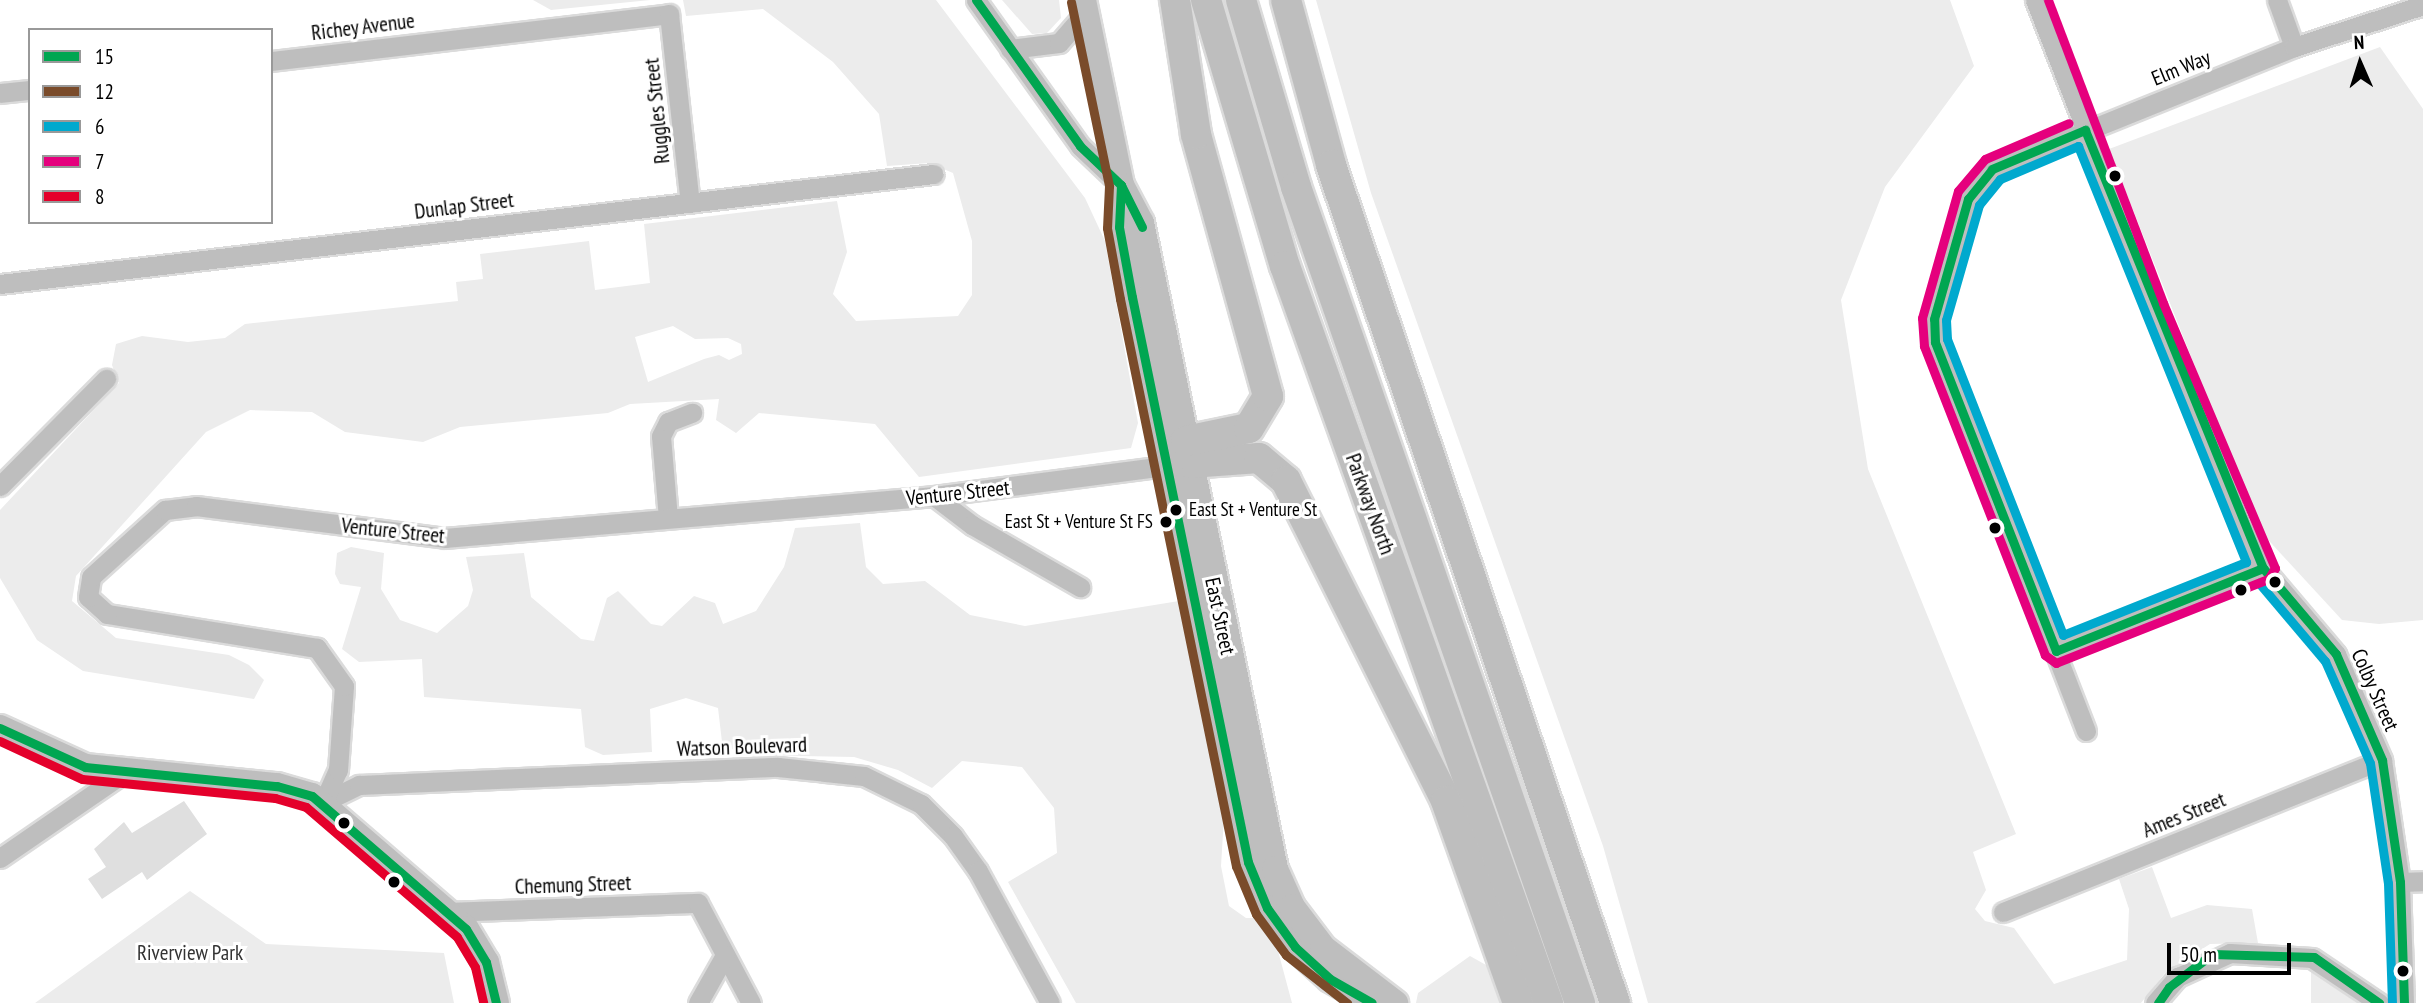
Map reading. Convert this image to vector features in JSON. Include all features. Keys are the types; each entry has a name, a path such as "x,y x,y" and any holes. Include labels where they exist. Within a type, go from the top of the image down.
{"highway":[{"path":"1175,0 1196,134 1268,384 1265,409 1249,428 1180,457"},
{"name":"Parkway North","path":"1206,0 1285,266 1548,1003"},
{"path":"1241,0 1296,187 1580,1003"},
{"path":"1286,0 1331,165 1615,1003"},
{"path":"1180,457 1259,458 1286,481 1446,802 1518,1003"}],"main road":[{"path":"1084,6 1121,185"},
{"name":"East Street","path":"1121,185 1141,223 1252,876 1295,947 1330,979 1372,1003"},
{"name":"East Street","path":"1180,457 1275,869 1292,907 1323,948 1395,1003"},
{"path":"0,729 52,756 122,774 277,786 323,803 449,912 481,951 496,1003"}],"street":[{"name":"East Street","path":"976,0 1080,146 1121,185"},
{"name":"Colby Street","path":"2035,0 2152,308 2263,568 2336,654 2382,760 2400,882 2404,1003"},
{"path":"2277,0 2294,47"},
{"name":"Elm Way","path":"2056,651 1935,342 1934,318 1968,199 1992,169 2294,47 2423,5"},
{"path":"1010,49 1059,43 1084,6"},
{"name":"Richey Avenue","path":"273,61 669,14"},
{"name":"Ruggles Street","path":"669,14 690,203"},
{"path":"0,93 28,90"},
{"name":"Dunlap Street","path":"0,284 934,174"},
{"path":"0,486 106,379"},
{"path":"668,518 661,436 668,422 692,414"},
{"name":"Venture Street","path":"323,803 337,774 344,686 317,648 107,614 88,597 91,577 158,514 196,506 446,538 934,496 1180,457"},
{"path":"934,496 972,526 1080,587"},
{"path":"2086,731 2056,651 2263,568"},
{"name":"Ames Street","path":"2003,912 2382,760"},
{"name":"Watson Boulevard","path":"323,803 355,785 778,767 864,776 921,804 953,836 978,871 1050,1003"},
{"path":"0,858 122,774"},
{"path":"2400,882 2423,881"},
{"name":"Chemung Street","path":"449,912 698,903 725,955"},
{"path":"2155,1003 2178,977 2230,953 2312,957 2379,1003"},
{"path":"698,1003 725,955"},
{"path":"725,955 751,1003"}],"green space":[{"path":"533,0 650,0 551,10"},
{"path":"683,0 936,0 1085,198 1105,241 1138,423 1131,448 919,477 875,424 759,413 736,433 716,420 719,399 630,404 608,413 460,427 423,442 345,432 312,412 250,410 206,432 76,576 72,601 116,638 229,655 249,665 264,680 254,699 83,671 37,640 0,578 0,510 119,383 112,365 116,344 142,336 188,342 225,338 245,324 458,301 456,282 483,279 480,254 589,241 595,290 650,283 644,224 837,201 847,252 833,294 856,321 958,316 972,295 972,241 953,173 929,163 887,166 879,114 833,62 763,9 686,16","holes":["673,326 695,339 728,338 741,344 742,354 729,360 719,355 704,359 648,382 635,337"]},
{"path":"1002,0 1059,0 1061,18 1047,33 1032,34"},
{"path":"1316,0 1950,0 1974,66 1885,187 1841,300 1868,469 2016,834 1973,852 1986,890 1975,909 1985,921 2014,928 2054,984 2127,960 2129,909 2119,879 2152,867 2171,918 2207,905 2252,909 2258,943 2210,944 2165,973 2141,1003 1648,1003 1603,846 1371,193"},
{"path":"2380,47 2423,109 2423,620 2379,624 2342,620 2260,531 2109,149"},
{"path":"860,523 866,567 883,584 925,581 970,615 1025,626 1179,601 1224,817 1221,866 1229,906 1246,918 1261,918 1274,936 1292,1003 1076,1003 1008,882 1057,853 1054,808 1022,767 962,761 932,788 898,770 854,757 741,755 722,742 718,708 686,698 650,709 652,752 603,755 585,747 581,709 424,697 422,659 359,662 342,649 361,587 340,584 335,574 337,553 351,547 384,553 381,589 400,620 437,633 468,606 473,590 466,557 524,553 531,597 581,639 594,641 607,598 618,591 651,624 662,626 694,596 715,603 723,624 756,611 784,567 795,528"},
{"name":"Riverview Park","path":"190,891 266,944 444,953 454,1003 35,1003"},
{"path":"1470,956 1495,970 1503,1003 1416,1003 1418,993"},
{"path":"2311,971 2357,1003 2311,1003"}],"building":[{"path":"184,801 207,834 147,880 142,872 102,899 88,879 106,867 94,849 124,822 132,833"}],"transit line":[{"name":"15","path":"976,0 1080,146 1121,185 1142,227"},
{"name":"7","path":"2048,0 2163,303 2275,568 2268,579 2056,663 2045,655 1924,346 1922,318 1958,191 1985,159 2069,123"},
{"name":"12","path":"1071,2 1109,186 1107,228 1120,299 1236,866 1256,914 1286,955 1347,1003"},
{"name":"15","path":"2085,130 2263,568 2056,651 1935,342 1934,319 1968,199 1992,169 2085,130"},
{"name":"6","path":"2078,146 2246,562 2063,635 1947,339 1946,320 1979,205 2000,179 2078,146"},
{"name":"15","path":"1121,185 1119,227 1132,297 1248,862 1267,908 1295,947 1330,979 1372,1003"},
{"name":"15","path":"2263,568 2336,654 2382,760 2400,882 2404,1003"},
{"name":"6","path":"2259,583 2325,661 2370,763 2388,883 2392,1003"},
{"name":"15","path":"0,728 85,767 277,786 312,796 466,929 486,962 496,1003"},
{"name":"8","path":"0,741 82,779 275,798 306,807 457,937 475,967 483,1003"},
{"name":"15","path":"2158,1003 2169,987 2212,954 2314,957 2379,1003"}],"place":[{"name":"East St + Venture St","path":"1176,510"},
{"name":"East St + Venture St FS","path":"1166,522"}]}
